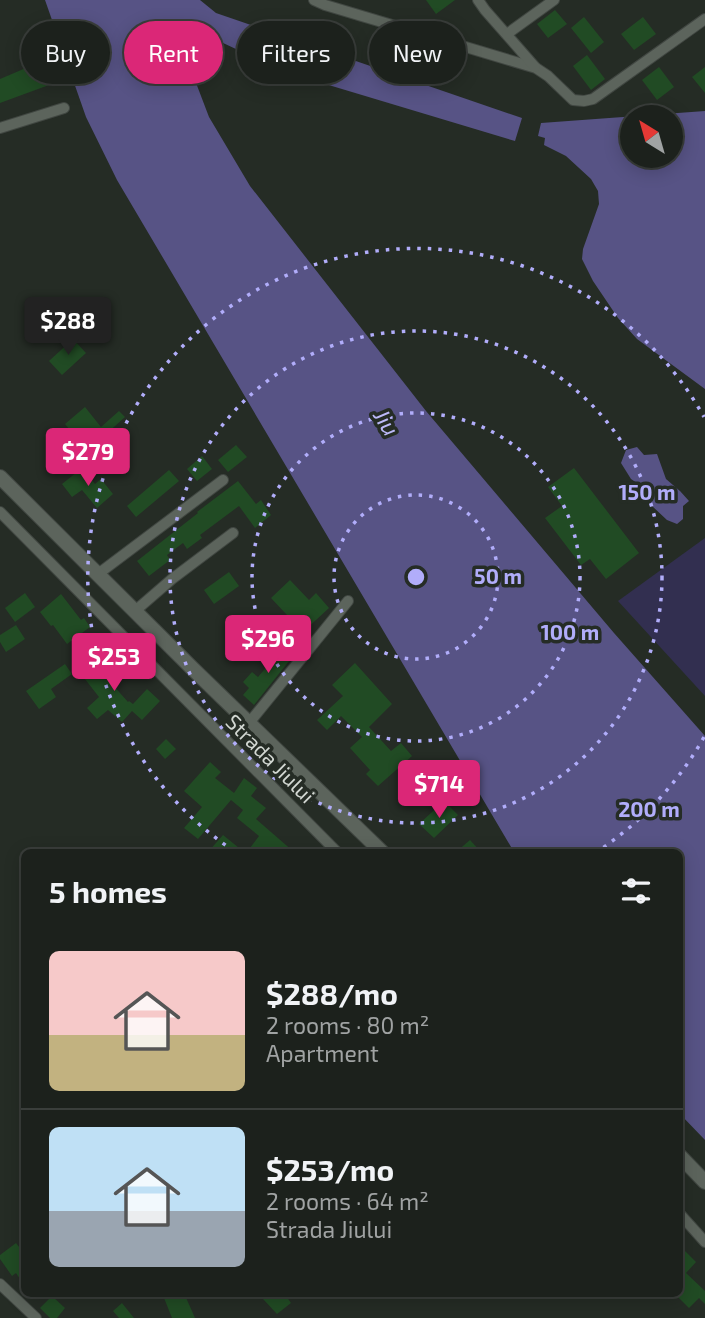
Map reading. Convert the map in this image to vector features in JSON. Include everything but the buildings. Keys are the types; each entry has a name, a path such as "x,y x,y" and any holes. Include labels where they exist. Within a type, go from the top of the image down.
{"main road":[{"path":"0,477 379,849"},
{"path":"683,1159 705,1182"}],"street":[{"path":"314,0 536,68"},
{"path":"478,0 536,68 573,100 584,102 593,99 705,19"},
{"path":"507,34 554,0"},
{"path":"0,128 64,108"},
{"path":"98,574 223,480"},
{"name":"Strada Jiului","path":"0,512 334,849"},
{"path":"135,611 233,533"},
{"path":"249,723 348,601"},
{"path":"683,1217 705,1242"},
{"path":"0,1284 36,1318"}],"shaded area":[{"path":"705,538 705,696 618,601"}],"water":[{"name":"Jiu","path":"45,0 200,0 216,13 239,21 237,21 237,50 223,43 223,21 124,21 124,84 196,84 209,117 250,186 426,411 705,736 705,1140 683,1117 683,849 512,849 117,180 86,117 74,84 110,84 110,21 52,21"},
{"path":"355,61 369,66 369,84 423,84 522,118 515,141 325,84 355,84"},
{"path":"705,111 705,389 637,339 618,318 593,281 582,259 599,204 598,191 591,179 566,156 544,145 545,138 538,136 541,123 620,117 620,168 683,168 683,113"},
{"path":"637,447 644,455 657,454 666,479 689,501 683,506 683,519 677,524 667,520 652,506 646,489 631,479 621,463 626,450"}]}
